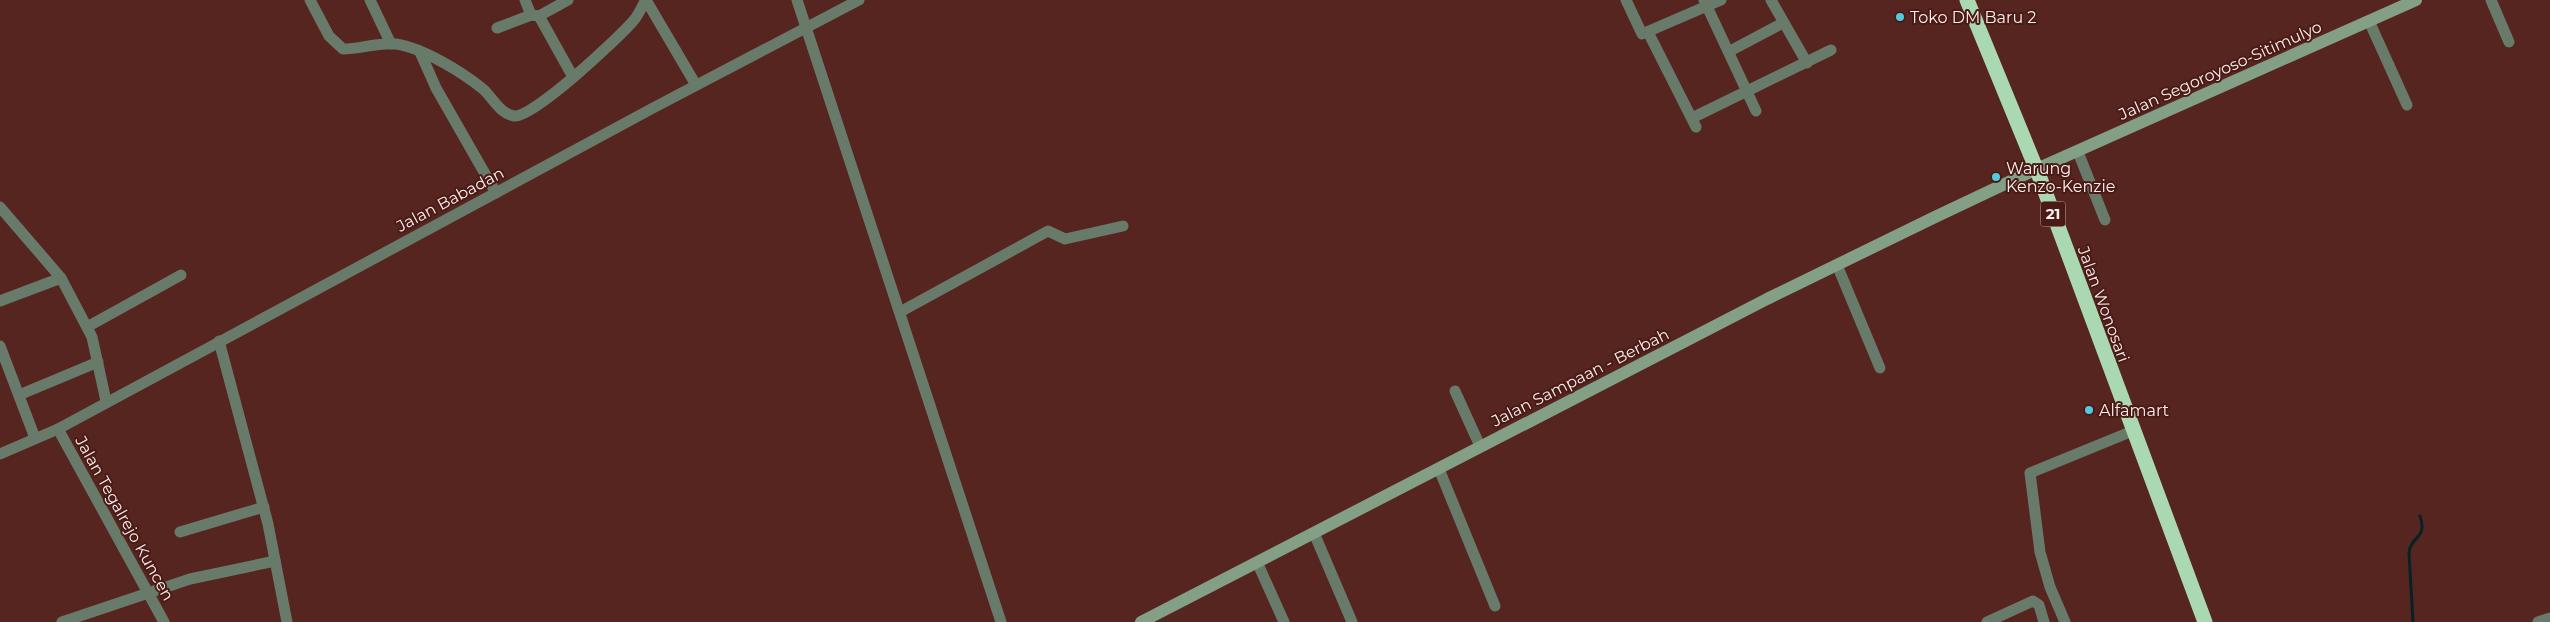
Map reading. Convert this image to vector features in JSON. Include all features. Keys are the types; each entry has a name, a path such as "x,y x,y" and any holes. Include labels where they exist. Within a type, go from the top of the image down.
{"highway":[{"name":"Jalan Wonosari","path":"1967,0 2036,169 2112,376 2135,430 2205,622"}],"main road":[{"name":"Jalan Segoroyoso-Sitimulyo","path":"2036,169 2078,152 2416,0"},
{"name":"Jalan Sampaan - Berbah","path":"1141,622 1439,469 1480,446 1837,265 2036,169"}],"street":[{"path":"310,0 329,36 343,49 360,49 391,44 420,52 459,72 483,90 505,112 514,116 524,114 545,101 636,18 646,0"},
{"path":"370,0 391,44"},
{"path":"525,0 573,76"},
{"path":"497,28 535,15 568,0"},
{"path":"646,0 696,85"},
{"path":"797,0 1002,622"},
{"name":"Jalan Babadan","path":"0,454 58,429 696,85 859,0"},
{"path":"1626,0 1642,34 1705,3 1721,0"},
{"path":"1771,0 1807,63"},
{"path":"2491,0 2509,42"},
{"path":"1705,3 1730,51 1756,112"},
{"path":"2369,21 2407,105"},
{"path":"1730,51 1783,23"},
{"path":"1648,32 1694,122 1746,90 1807,63 1831,50"},
{"path":"420,52 436,88 496,194"},
{"path":"2078,152 2106,220"},
{"path":"0,207 61,278 92,337 106,402"},
{"path":"900,312 1048,231 1065,239 1123,226"},
{"path":"1837,265 1880,368"},
{"path":"87,327 182,274"},
{"path":"0,301 61,278"},
{"path":"219,341 264,507 287,622"},
{"path":"0,346 3,365 19,395 35,438"},
{"path":"19,395 98,362"},
{"path":"1455,390 1480,446"},
{"name":"Jalan Tegalrejo Kuncen","path":"58,429 164,622"},
{"path":"2065,622 2050,587 2040,552 2030,473 2135,430"},
{"path":"1439,469 1495,606"},
{"path":"180,532 264,507"},
{"path":"1314,533 1352,622"},
{"path":"62,622 190,579 275,561"},
{"path":"1257,562 1284,622"},
{"path":"1987,622 2033,602 2039,605 2044,622"},
{"path":"2538,622 2550,618"}],"waterway":[{"path":"2413,622 2409,553 2412,543 2422,529 2420,516"}],"place":[{"name":"Toko DM Baru 2","path":"1900,17"},
{"name":"Warung Kenzo-Kenzie","path":"1996,177"},
{"name":"Alfamart","path":"2089,410"}]}
